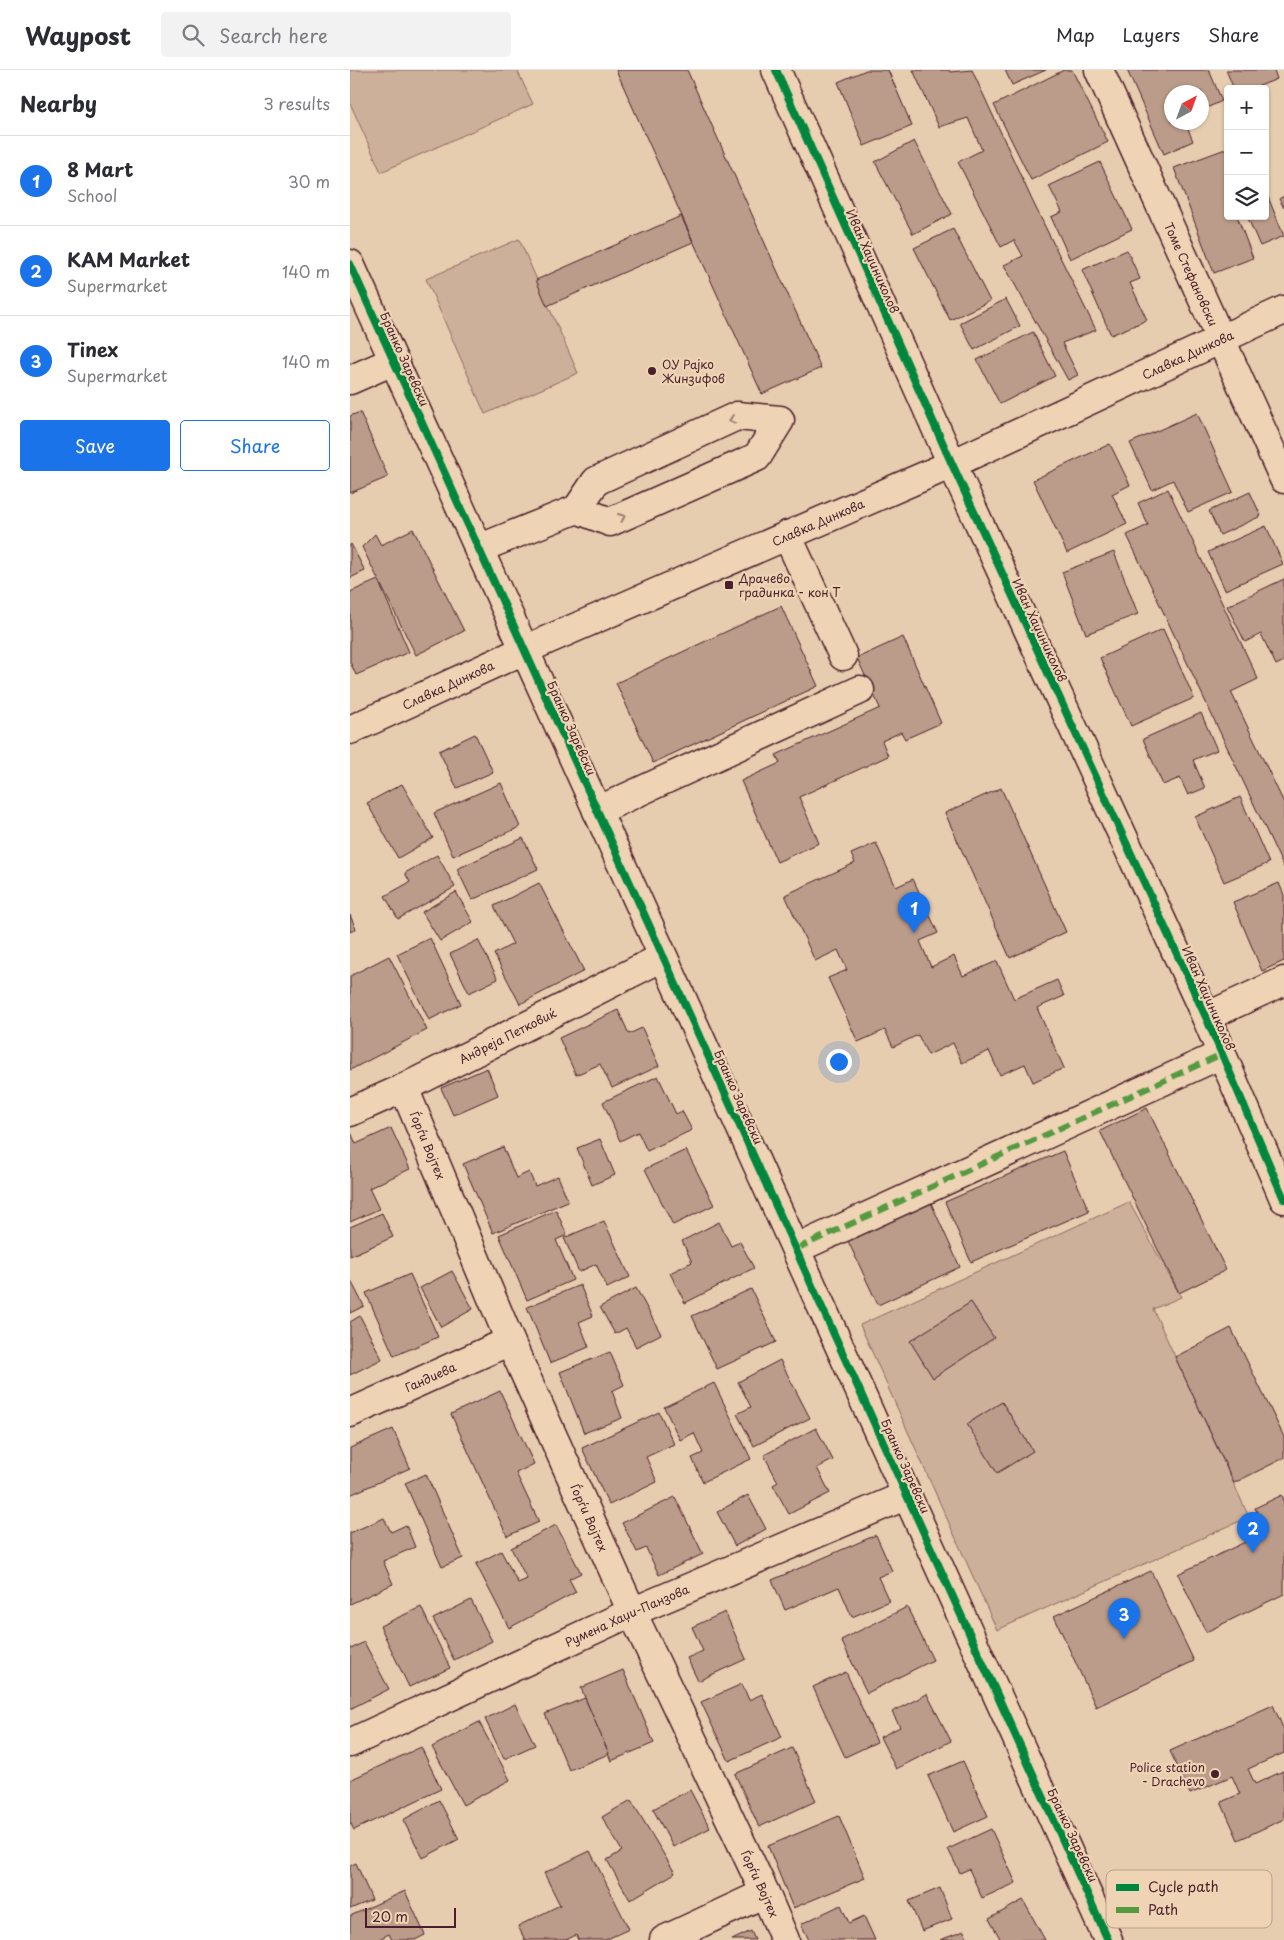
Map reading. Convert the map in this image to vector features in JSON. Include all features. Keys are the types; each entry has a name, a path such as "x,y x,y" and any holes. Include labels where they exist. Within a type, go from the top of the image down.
{"street":[{"name":"Иван Хаџиниколов","path":"776,70 952,464 1206,1017 1284,1199"},
{"name":"Томе Стефановски","path":"1100,70 1284,478"},
{"name":"Бранко Заревски","path":"350,264 1108,1940"},
{"name":"Славка Динкова","path":"350,730 524,650 952,464 1284,310"},
{"path":"350,380 393,361"},
{"path":"478,549 578,509 596,481 737,416 780,420 757,457 610,522 578,509"},
{"path":"787,535 843,656"},
{"path":"597,811 860,690"},
{"name":"Андреја Петковиќ","path":"350,1112 404,1088 663,957"},
{"path":"1206,1017 1284,981"},
{"path":"796,1249 1222,1054"},
{"name":"Ѓорѓи Војтех","path":"404,1088 510,1341 632,1612 785,1940"},
{"name":"Гандиева","path":"350,1413 510,1341"},
{"name":"Румена Хаџи-Панзова","path":"350,1743 632,1612 907,1495"},
{"path":"664,1940 765,1894"}],"shaded area":[{"path":"350,70 517,70 533,104 381,172 350,103"},
{"path":"519,239 578,373 485,414 426,279"},
{"path":"1129,1202 1181,1297 1153,1309 1249,1517 997,1630 860,1325"}],"building":[{"name":"ОУ Рајко Жинзифов","path":"616,70 687,70 821,368 762,394"},
{"path":"866,70 888,70 912,126 864,146 838,82"},
{"path":"913,70 949,70 950,72 972,70 1032,200 1096,330 1062,343 1078,375 1068,380 1004,265 1023,256 1014,240 1001,247 958,162 982,150 968,118 939,127"},
{"path":"1005,70 1046,70 1012,85"},
{"path":"1064,70 1072,70 1108,142 1031,180 994,105"},
{"path":"1127,70 1209,70 1222,101 1209,107 1209,85 1164,85 1164,130 1188,130 1193,141 1164,154"},
{"path":"1226,70 1274,70 1277,79 1262,85 1232,85"},
{"path":"914,141 952,214 913,234 875,162"},
{"path":"1224,149 1224,220 1239,220 1253,258 1214,273 1174,168"},
{"path":"1100,162 1132,229 1070,259 1051,217 1062,212 1049,186"},
{"path":"1284,196 1284,208 1279,199"},
{"path":"1269,199 1284,236 1260,246 1249,220 1269,220"},
{"path":"681,216 693,242 547,306 536,280"},
{"path":"953,229 990,301 950,320 914,248"},
{"path":"1127,250 1140,279 1130,283 1147,320 1111,335 1082,270"},
{"path":"1006,299 1020,326 974,350 960,323"},
{"path":"1033,332 1055,376 1000,404 977,360"},
{"path":"360,412 388,477 350,493 350,416"},
{"path":"1197,413 1233,492 1188,512 1173,480 1152,490 1130,443"},
{"path":"1110,444 1130,485 1112,494 1127,524 1067,553 1033,480"},
{"path":"1168,489 1258,679 1231,692 1284,803 1284,868 1127,535 1148,525 1138,503"},
{"path":"1250,492 1261,516 1220,535 1209,511"},
{"path":"1266,526 1283,564 1225,590 1208,552"},
{"path":"413,529 464,631 416,655 362,547 375,534 381,545"},
{"path":"350,545 365,571 350,578"},
{"path":"1114,552 1138,614 1086,634 1062,572"},
{"path":"1284,579 1284,661 1276,665 1261,634 1245,642 1227,606"},
{"path":"378,580 409,652 356,675 350,662 350,592"},
{"path":"781,606 818,686 653,763 616,683"},
{"path":"1163,629 1194,698 1131,726 1100,658"},
{"path":"903,637 941,723 905,739 901,732 882,741 888,756 799,797 819,843 777,862 741,781 780,763 776,755 880,708 857,658"},
{"path":"1201,713 1217,750 1193,760 1205,788 1188,795 1180,778 1163,785 1143,739"},
{"path":"475,734 493,772 457,788 439,751"},
{"path":"501,783 520,827 453,856 434,813"},
{"path":"402,784 433,838 398,858 367,803"},
{"path":"1001,788 1066,932 1010,958 945,813"},
{"path":"1240,797 1269,863 1224,882 1195,817"},
{"path":"523,838 538,869 472,900 457,869"},
{"path":"876,843 896,887 913,879 938,933 920,941 931,967 954,956 963,976 997,961 1014,999 1057,980 1064,996 1037,1008 1064,1068 1033,1082 1025,1064 1000,1075 989,1051 962,1063 953,1043 928,1055 918,1035 893,1047 885,1030 858,1042 828,978 847,970 838,950 815,961 785,895 855,863 851,854"},
{"path":"437,855 455,887 398,919 385,896 410,882 405,873"},
{"path":"539,883 584,971 520,1004 494,954 513,944 494,906"},
{"path":"1279,883 1284,895 1284,961 1262,971 1233,902"},
{"path":"456,892 473,922 440,941 422,912"},
{"path":"350,915 356,929 350,932"},
{"path":"430,938 461,1004 429,1020 397,954"},
{"path":"478,940 498,979 469,993 450,954"},
{"path":"389,956 427,1030 350,1070 350,976"},
{"path":"618,1010 629,1034 642,1028 659,1066 612,1088 600,1064 576,1075 559,1038"},
{"path":"487,1068 498,1095 453,1115 441,1088"},
{"path":"658,1076 676,1114 682,1111 692,1130 647,1151 638,1132 620,1141 603,1102"},
{"path":"1147,1108 1226,1270 1179,1293 1100,1131"},
{"path":"391,1128 410,1169 369,1188 379,1209 350,1222 350,1130 356,1144"},
{"path":"600,1139 615,1175 592,1185 577,1148"},
{"path":"503,1147 516,1178 529,1172 535,1186 558,1176 568,1201 493,1233 463,1164"},
{"path":"686,1150 714,1205 673,1225 645,1169"},
{"path":"1063,1151 1089,1211 971,1262 945,1202"},
{"path":"931,1203 960,1267 878,1305 848,1241"},
{"path":"556,1210 567,1235 556,1240 573,1280 527,1300 499,1235"},
{"path":"382,1213 393,1237 350,1256 350,1227"},
{"path":"604,1221 630,1277 607,1288 596,1264 579,1272 564,1238"},
{"path":"719,1222 731,1246 740,1242 754,1268 685,1303 670,1273 692,1262 682,1241"},
{"path":"452,1271 473,1309 441,1327 420,1288"},
{"path":"410,1274 438,1337 394,1356 366,1293"},
{"path":"350,1279 364,1306 350,1313"},
{"path":"580,1285 593,1316 579,1322 589,1347 550,1363 527,1307"},
{"path":"636,1288 661,1334 636,1347 626,1328 615,1334 600,1307"},
{"path":"751,1289 776,1342 717,1369 692,1316"},
{"path":"971,1302 994,1338 933,1378 910,1341"},
{"path":"360,1316 382,1359 350,1375 350,1322"},
{"path":"1231,1328 1284,1437 1284,1458 1234,1483 1175,1357"},
{"path":"610,1352 624,1385 612,1391 622,1418 584,1433 560,1372"},
{"path":"780,1360 810,1418 754,1446 737,1414 751,1407 738,1382"},
{"path":"714,1383 751,1459 703,1482 692,1458 703,1453 694,1433 680,1440 664,1407"},
{"path":"500,1391 534,1464 516,1473 539,1522 507,1536 451,1414"},
{"path":"1002,1402 1033,1451 997,1473 967,1424"},
{"path":"659,1412 674,1444 646,1457 657,1482 609,1505 582,1448"},
{"path":"816,1428 833,1460 817,1468 830,1493 789,1514 773,1485 778,1482 764,1455"},
{"path":"393,1429 410,1468 350,1495 350,1448"},
{"path":"426,1474 463,1558 442,1567 405,1483"},
{"path":"748,1495 766,1529 735,1546 717,1512"},
{"path":"1282,1495 1284,1500 1284,1594 1206,1632 1178,1574 1266,1532 1255,1508"},
{"path":"675,1497 703,1554 659,1575 646,1548 637,1552 622,1523"},
{"path":"384,1518 391,1532 406,1525 415,1547 383,1561 393,1584 350,1604 350,1533"},
{"path":"556,1525 581,1573 569,1579 576,1592 509,1628 476,1564 501,1551 518,1583 527,1579 511,1548"},
{"path":"876,1535 892,1571 878,1577 889,1601 852,1617 839,1587 785,1610 772,1580"},
{"path":"1151,1571 1194,1661 1096,1707 1054,1616"},
{"path":"471,1600 492,1641 454,1660 433,1619"},
{"path":"421,1607 450,1668 409,1687 380,1626"},
{"path":"907,1607 933,1660 867,1693 841,1640"},
{"path":"725,1612 746,1659 698,1681 687,1658 703,1651 692,1627"},
{"path":"364,1642 389,1689 350,1709 350,1646 351,1649"},
{"path":"623,1670 654,1743 611,1761 581,1688"},
{"path":"846,1672 877,1742 845,1757 813,1687"},
{"path":"742,1684 749,1700 762,1694 782,1737 729,1761 701,1702"},
{"path":"927,1694 951,1741 896,1769 880,1737 900,1727 892,1712"},
{"path":"585,1698 609,1754 569,1770 545,1714"},
{"path":"515,1704 535,1745 504,1759 485,1719"},
{"name":"Police station - Drachevo","path":"1273,1705 1284,1730 1284,1753 1248,1769 1255,1784 1283,1771 1284,1819 1238,1840 1221,1802 1240,1794 1232,1776 1190,1794 1170,1751"},
{"path":"479,1722 510,1780 463,1805 432,1747"},
{"path":"421,1747 441,1789 354,1830 350,1822 350,1780"},
{"path":"792,1748 816,1801 759,1827 735,1774"},
{"path":"963,1761 988,1816 953,1832 928,1776"},
{"path":"690,1790 710,1828 673,1847 653,1809"},
{"path":"439,1800 459,1839 423,1858 403,1820"},
{"path":"631,1800 675,1873 630,1900 607,1860 622,1851 602,1817"},
{"path":"839,1816 865,1878 793,1908 768,1846"},
{"path":"991,1829 1016,1883 982,1898 969,1869 960,1873 948,1849"},
{"path":"590,1851 629,1929 605,1940 578,1940 576,1935 566,1940 525,1940 518,1926 560,1905 544,1873"},
{"path":"356,1863 372,1900 350,1909 350,1866"},
{"path":"940,1888 952,1919 922,1931 909,1901"},
{"path":"405,1891 425,1935 415,1940 392,1940 389,1934 377,1940 350,1940 350,1916"},
{"path":"1023,1900 1045,1940 1001,1940 989,1919"},
{"path":"841,1905 849,1923 864,1916 875,1940 809,1940 801,1924"},
{"path":"751,1931 755,1940 732,1940"},
{"path":"964,1931 968,1940 940,1940"}],"marked path":[{"path":"796,1249 1222,1054"}],"cycle path":[{"path":"776,70 952,464 1206,1017 1284,1199"},
{"path":"350,264 1108,1940"}],"place":[{"name":"ОУ Рајко Жинзифов","path":"652,371"},
{"name":"Драчево градинка - кон Т","path":"729,585"},
{"name":"8 Mart","path":"914,933"},
{"name":"KAM Market","path":"1253,1553"},
{"name":"Tinex","path":"1124,1639"},
{"name":"Police station - Drachevo","path":"1215,1774"}]}
